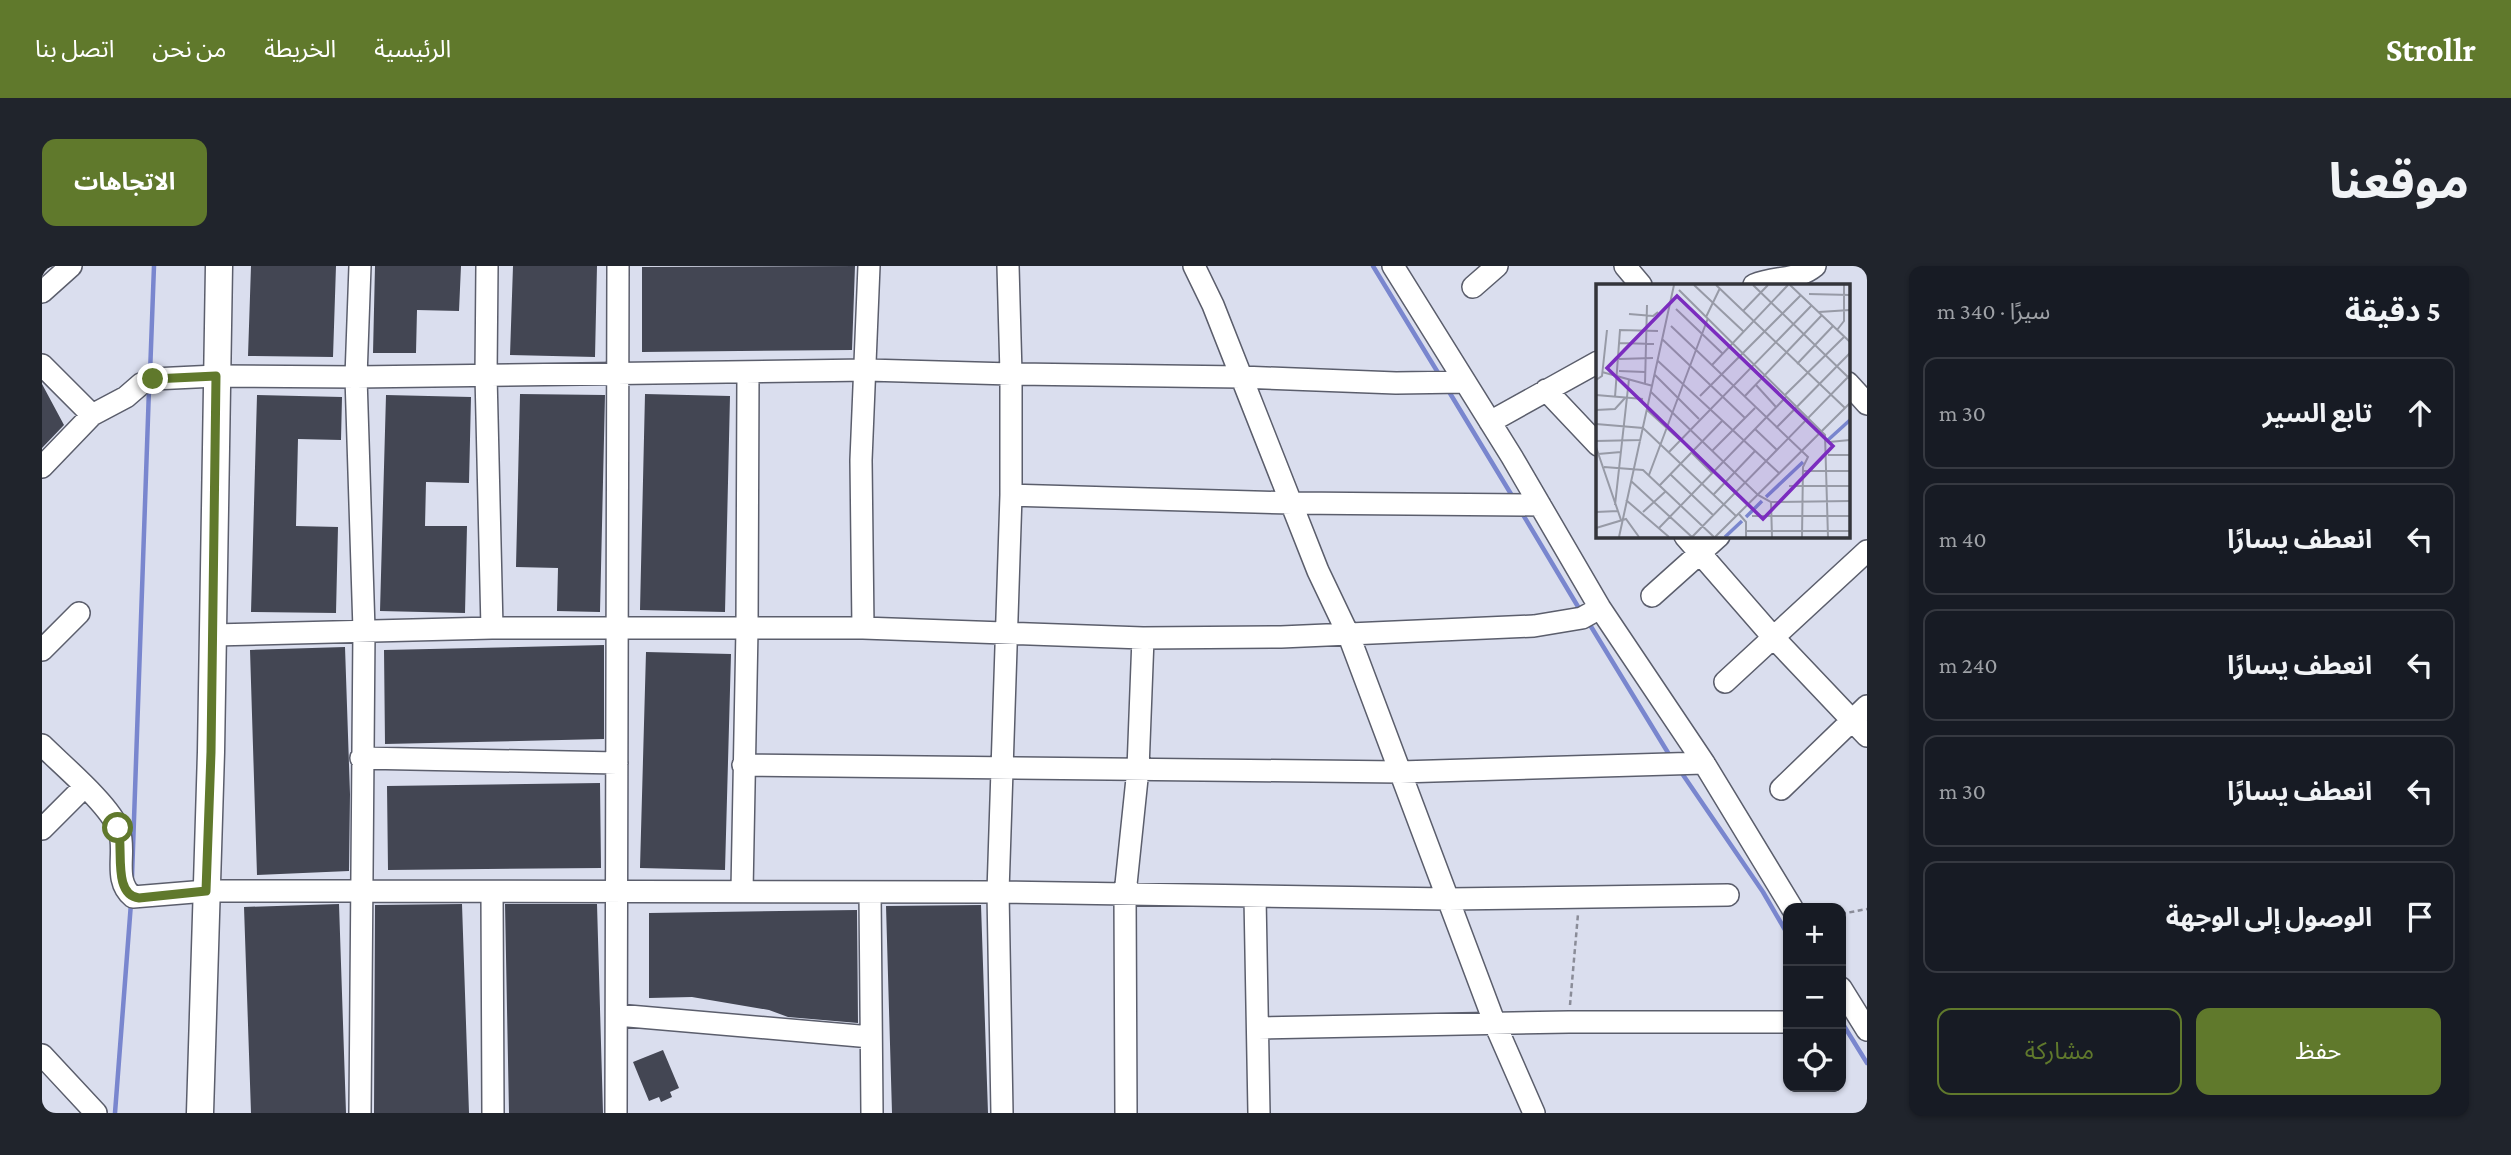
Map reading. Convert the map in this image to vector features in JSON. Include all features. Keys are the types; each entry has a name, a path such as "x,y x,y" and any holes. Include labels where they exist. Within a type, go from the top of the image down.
{"main road":[{"path":"201,1113 219,266"}],"street":[{"path":"42,292 71,266"},
{"path":"359,1113 364,630 356,377 360,266"},
{"path":"487,266 486,374 492,628"},
{"path":"616,1113 618,266"},
{"path":"863,628 861,460 867,370 869,266"},
{"path":"1002,1113 998,891 1011,495 1008,266"},
{"path":"1194,266 1213,305 1318,571 1349,636 1495,1024 1534,1113"},
{"path":"1393,266 1490,422 1600,608 1704,763 1789,903"},
{"path":"1473,287 1497,266"},
{"path":"1625,266 1640,284"},
{"path":"1755,280 1806,274 1815,266"},
{"path":"1490,422 1596,363"},
{"path":"42,365 92,415"},
{"path":"42,467 92,415 153,379 216,376 356,377 867,370 1241,377 1383,383 1464,382"},
{"path":"742,891 748,372"},
{"path":"1546,390 1596,443"},
{"path":"1011,495 1292,503 1540,505"},
{"path":"1686,537 1773,637 1867,736"},
{"path":"1652,596 1718,537"},
{"path":"1725,682 1867,551"},
{"path":"213,635 492,628 863,628 1143,638 1349,636 1534,626 1582,618 1600,608"},
{"path":"42,650 79,613"},
{"path":"1126,1113 1125,894 1138,769 1143,638"},
{"path":"1781,789 1867,706"},
{"path":"42,745 104,808 118,828 124,887 130,895 139,898 206,891 998,891 1448,899 1728,895"},
{"path":"361,758 617,763"},
{"path":"743,765 1400,772 1704,763"},
{"path":"42,829 84,787"},
{"path":"492,892 493,1113"},
{"path":"870,892 872,1113"},
{"path":"1255,897 1259,1113"},
{"path":"1846,996 1867,1030"},
{"path":"617,1015 871,1037"},
{"path":"1258,1028 1569,1022 1783,1022"},
{"path":"42,1055 96,1113"}],"path":[{"path":"1569,1022 1579,896"},
{"path":"1846,913 1867,909"}],"building":[{"path":"251,266 336,266 333,357 248,356"},
{"path":"375,266 461,266 459,311 417,310 416,353 373,353"},
{"path":"513,266 597,266 595,357 510,355"},
{"path":"855,266 852,350 642,352 642,267"},
{"path":"42,384 64,425 42,448"},
{"path":"520,394 605,395 600,612 557,611 558,568 516,567"},
{"path":"645,394 730,396 725,612 640,610"},
{"path":"257,395 342,397 341,440 298,439 296,526 338,527 336,613 251,612"},
{"path":"386,395 471,397 469,483 426,482 425,526 467,526 465,613 380,611"},
{"path":"604,645 604,739 385,744 384,650"},
{"path":"345,647 350,794 349,871 257,875 250,650"},
{"path":"646,652 731,654 725,870 640,868"},
{"path":"600,783 601,868 388,870 387,786"},
{"path":"339,904 346,1113 251,1113 244,907"},
{"path":"462,904 469,1113 374,1113 375,905"},
{"path":"505,904 597,904 603,1113 509,1113"},
{"path":"981,905 988,1113 892,1113 886,906"},
{"path":"857,910 858,1023 788,1017 769,1010 692,997 649,998 649,913"},
{"path":"663,1050 679,1088 670,1092 672,1097 661,1102 659,1097 649,1101 633,1062"}],"waterway":[{"path":"150,374 154,266"},
{"path":"1373,266 1440,376"},
{"path":"132,877 149,389"},
{"path":"1448,390 1514,499"},
{"path":"1522,513 1580,610"},
{"path":"1587,620 1670,756"},
{"path":"1679,769 1763,892 1783,926"},
{"path":"115,1113 131,903"},
{"path":"1846,1029 1867,1063"}],"route":[{"path":"118,828 121,836 122,876 124,887 130,895 139,898 206,891 211,752 216,376 153,379"}]}
